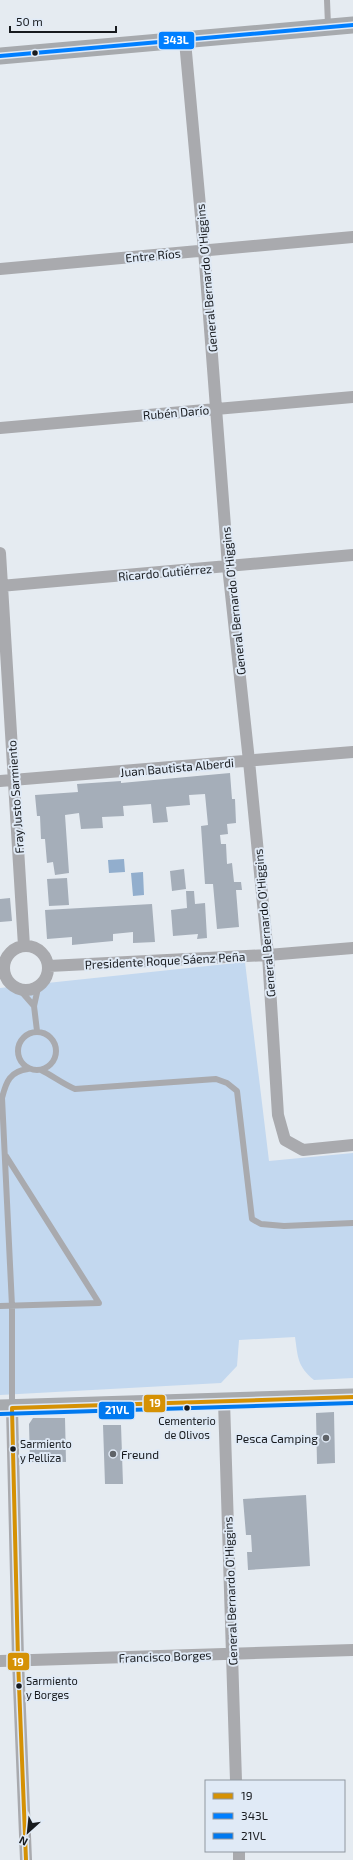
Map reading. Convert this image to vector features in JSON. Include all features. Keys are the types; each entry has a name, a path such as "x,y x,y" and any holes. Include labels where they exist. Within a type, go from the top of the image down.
{"street":[{"path":"0,56 353,25"},
{"name":"General Bernardo O'Higgins","path":"185,40 204,250 228,566 268,955 278,1115 285,1140 302,1150 353,1145"},
{"name":"Entre Ríos","path":"0,269 353,237"},
{"name":"Rubén Darío","path":"0,428 353,397"},
{"name":"Fray Justo Sarmiento","path":"0,553 24,946"},
{"name":"Ricardo Gutiérrez","path":"1,586 353,555"},
{"name":"Juan Bautista Alberdi","path":"0,781 353,752"},
{"path":"24,946 38,949 47,959 48,966 46,980 38,988 27,991 20,990 8,982 2,969 7,956 18,948 24,946"},
{"name":"Presidente Roque Sáenz Peña","path":"48,966 268,955 353,948"},
{"path":"26,1860 6,1408 353,1397"},
{"name":"General Bernardo O'Higgins","path":"224,1401 236,1780"},
{"name":"Francisco Borges","path":"0,1661 353,1650"}],"lane":[{"path":"327,0 328,27"},
{"path":"37,1031 34,1006 38,988"},
{"path":"20,990 34,1006"},
{"path":"28,1069 19,1059 18,1046 25,1035 37,1031 49,1036 56,1046 55,1059 52,1064 41,1070"},
{"path":"2,1098 4,1087 12,1075 18,1070 28,1069 41,1070 55,1076 66,1086 75,1089 216,1079 227,1083 237,1091 252,1219 261,1224 284,1226 353,1223"},
{"path":"0,1090 2,1098 12,1306 6,1408"},
{"path":"0,1164 5,1155"},
{"path":"0,1306 99,1303 5,1155"}],"shaded area":[{"path":"124,859 125,872 109,873 108,860"},
{"path":"143,872 144,895 133,896 131,873"},
{"name":"Cementerio de Olivos","path":"245,962 269,1161 353,1153 353,1378 314,1380 301,1366 295,1337 239,1340 237,1366 221,1383 0,1395 0,988"}],"building":[{"path":"230,773 232,799 235,799 236,823 227,824 228,834 220,835 221,844 226,844 227,864 232,863 234,882 241,882 242,890 236,890 239,927 217,929 213,884 205,884 201,826 208,825 205,794 189,795 190,805 166,807 168,822 153,823 151,804 123,806 124,816 102,817 103,828 81,829 79,813 65,815 69,873 55,875 53,862 47,863 45,839 41,839 40,816 37,816 35,795 78,792 77,784 121,781 121,783"},
{"path":"184,869 186,889 172,891 170,871"},
{"path":"67,878 69,905 49,906 47,879"},
{"path":"186,891 194,891 195,904 205,903 207,938 197,939 198,934 173,936 171,910 187,908"},
{"path":"10,898 12,921 0,922 0,899"},
{"path":"152,904 155,942 133,943 133,932 113,934 113,941 72,945 72,937 47,939 45,910"},
{"name":"Pesca Camping","path":"334,1412 335,1463 317,1464 316,1413"},
{"path":"33,1418 65,1418 66,1462 30,1462 29,1424"},
{"name":"Freund","path":"103,1425 121,1425 123,1484 105,1484"},
{"path":"306,1495 310,1566 248,1570 247,1552 252,1552 251,1535 246,1535 243,1499"}],"transit line":[{"name":"343L","path":"0,56 353,25"},
{"name":"19","path":"26,1860 18,1660 12,1408 353,1397"},
{"name":"21VL","path":"0,1414 353,1403"}],"place":[{"name":"Cementerio de Olivos","path":"187,1408"},
{"name":"Pesca Camping","path":"326,1438"},
{"name":"Sarmiento y Pelliza","path":"13,1449"},
{"name":"Freund","path":"113,1454"},
{"name":"Sarmiento y Borges","path":"19,1686"}]}
